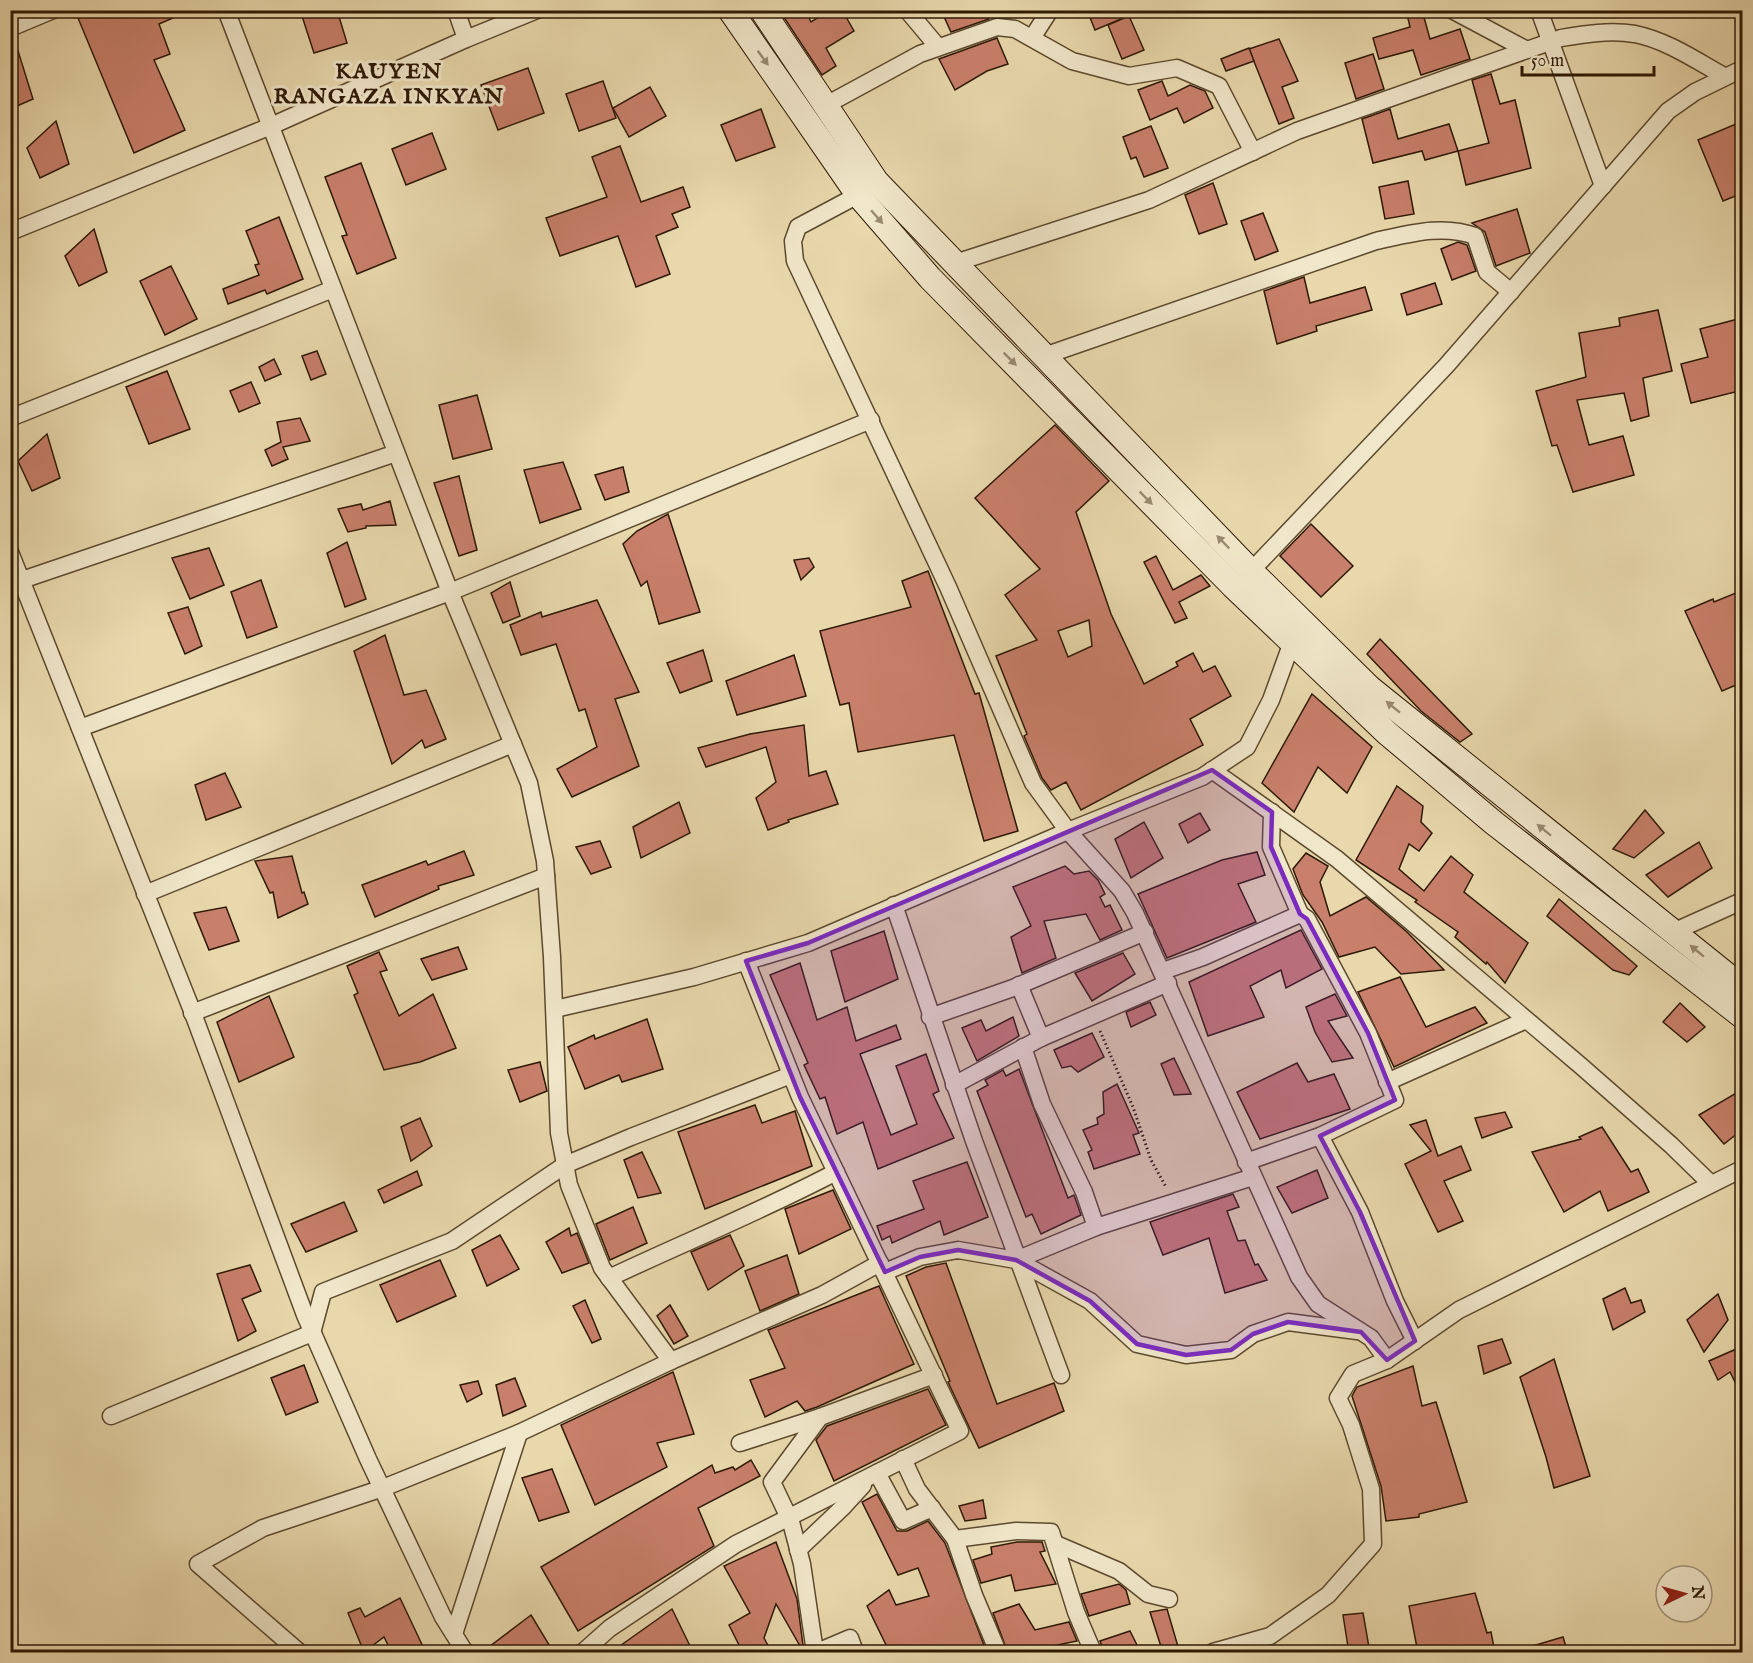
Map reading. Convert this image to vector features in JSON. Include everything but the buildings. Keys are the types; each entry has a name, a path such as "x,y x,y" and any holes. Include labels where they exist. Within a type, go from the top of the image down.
{"main road":[{"path":"730,10 858,195 930,278 1292,642 1387,733 1494,823 1743,1016"},
{"path":"762,10 876,180 1251,571 1370,688 1743,987"}],"street":[{"path":"10,28 53,10"},
{"path":"226,10 450,592 529,783 539,823 546,876 555,1009 559,1132 565,1165 573,1196 602,1268 670,1361"},
{"path":"456,10 466,39"},
{"path":"10,232 271,126 537,10"},
{"path":"907,10 938,47"},
{"path":"1032,38 1050,10"},
{"path":"1452,10 1527,50"},
{"path":"1539,10 1603,186"},
{"path":"826,105 920,54 997,27 1015,28 1072,61 1129,76 1177,68 1219,86 1253,152"},
{"path":"955,263 1149,200 1297,131 1551,41 1598,32 1636,34 1680,52 1724,76"},
{"path":"1251,571 1446,366 1668,111 1695,92 1724,76 1743,69"},
{"path":"858,195 798,227 793,241 795,261 948,587 1033,783 1068,831 1122,891 1145,932 1277,1234 1310,1294 1318,1304 1371,1338 1387,1360"},
{"path":"1044,356 1376,241 1432,230 1464,232 1475,236 1487,272 1510,292"},
{"path":"10,418 333,289"},
{"path":"80,728 450,592 871,420"},
{"path":"22,580 396,453"},
{"path":"10,552 192,1013 312,1333 382,1488 465,1653"},
{"path":"555,1009 694,978 807,943 1212,770 1247,747 1271,700 1292,642"},
{"path":"145,894 513,744"},
{"path":"1212,770 1337,859 1671,1145 1711,1184"},
{"path":"1016,1260 1096,1227 1174,1202 1250,1170 1395,1100 1368,1033 1307,919 1300,914 1271,848 1272,812"},
{"path":"192,1013 546,876"},
{"path":"1673,932 1743,901"},
{"path":"894,905 930,1017 1016,1260 1061,1375"},
{"path":"954,1085 1023,1047 1094,1015 1203,957 1300,914"},
{"path":"930,1017 1019,985 1145,932"},
{"path":"582,1653 610,1628 736,1544 960,1431 791,1076 746,962"},
{"path":"1019,985 1041,1038"},
{"path":"1387,1082 1526,1020"},
{"path":"1023,1047 1042,1104 1084,1192 1096,1227"},
{"path":"312,1333 323,1292 452,1241 565,1165 631,1137 791,1076"},
{"path":"1320,1136 1360,1212 1395,1301 1415,1341"},
{"path":"1213,1653 1270,1636 1328,1595 1373,1544 1371,1489 1351,1425 1338,1398 1353,1374 1387,1360 1459,1310 1743,1170"},
{"path":"609,1278 700,1235 783,1200 836,1172"},
{"path":"300,1653 198,1564 263,1528 382,1488 519,1432 670,1361 883,1267 958,1250 1016,1260 1090,1301 1137,1344 1186,1355 1231,1350 1253,1334 1288,1322 1361,1332"},
{"path":"111,1416 312,1333"},
{"path":"740,1443 820,1417 934,1375"},
{"path":"820,1417 772,1482 788,1517 798,1550 816,1653 850,1638 855,1653"},
{"path":"454,1634 519,1432"},
{"path":"903,1459 917,1489 955,1539 974,1595 998,1653"},
{"path":"873,1475 903,1521 932,1508"},
{"path":"798,1550 873,1475"},
{"path":"955,1539 1016,1531 1051,1532 1076,1612 1094,1653"},
{"path":"1056,1544 1119,1571 1148,1594 1169,1599"}],"path":[{"path":"1094,1015 1133,1107 1151,1160 1174,1202"}],"highlighted area":[{"path":"1212,770 1272,812 1271,847 1300,914 1307,919 1368,1033 1395,1100 1320,1136 1360,1212 1415,1341 1387,1360 1361,1332 1288,1322 1253,1334 1231,1350 1186,1355 1137,1344 1090,1301 1016,1260 958,1250 920,1257 885,1272 800,1097 746,961 808,943"}],"district":[{"name":"KAUYEN RANGAZA INKYAN","path":"389,82"}]}
